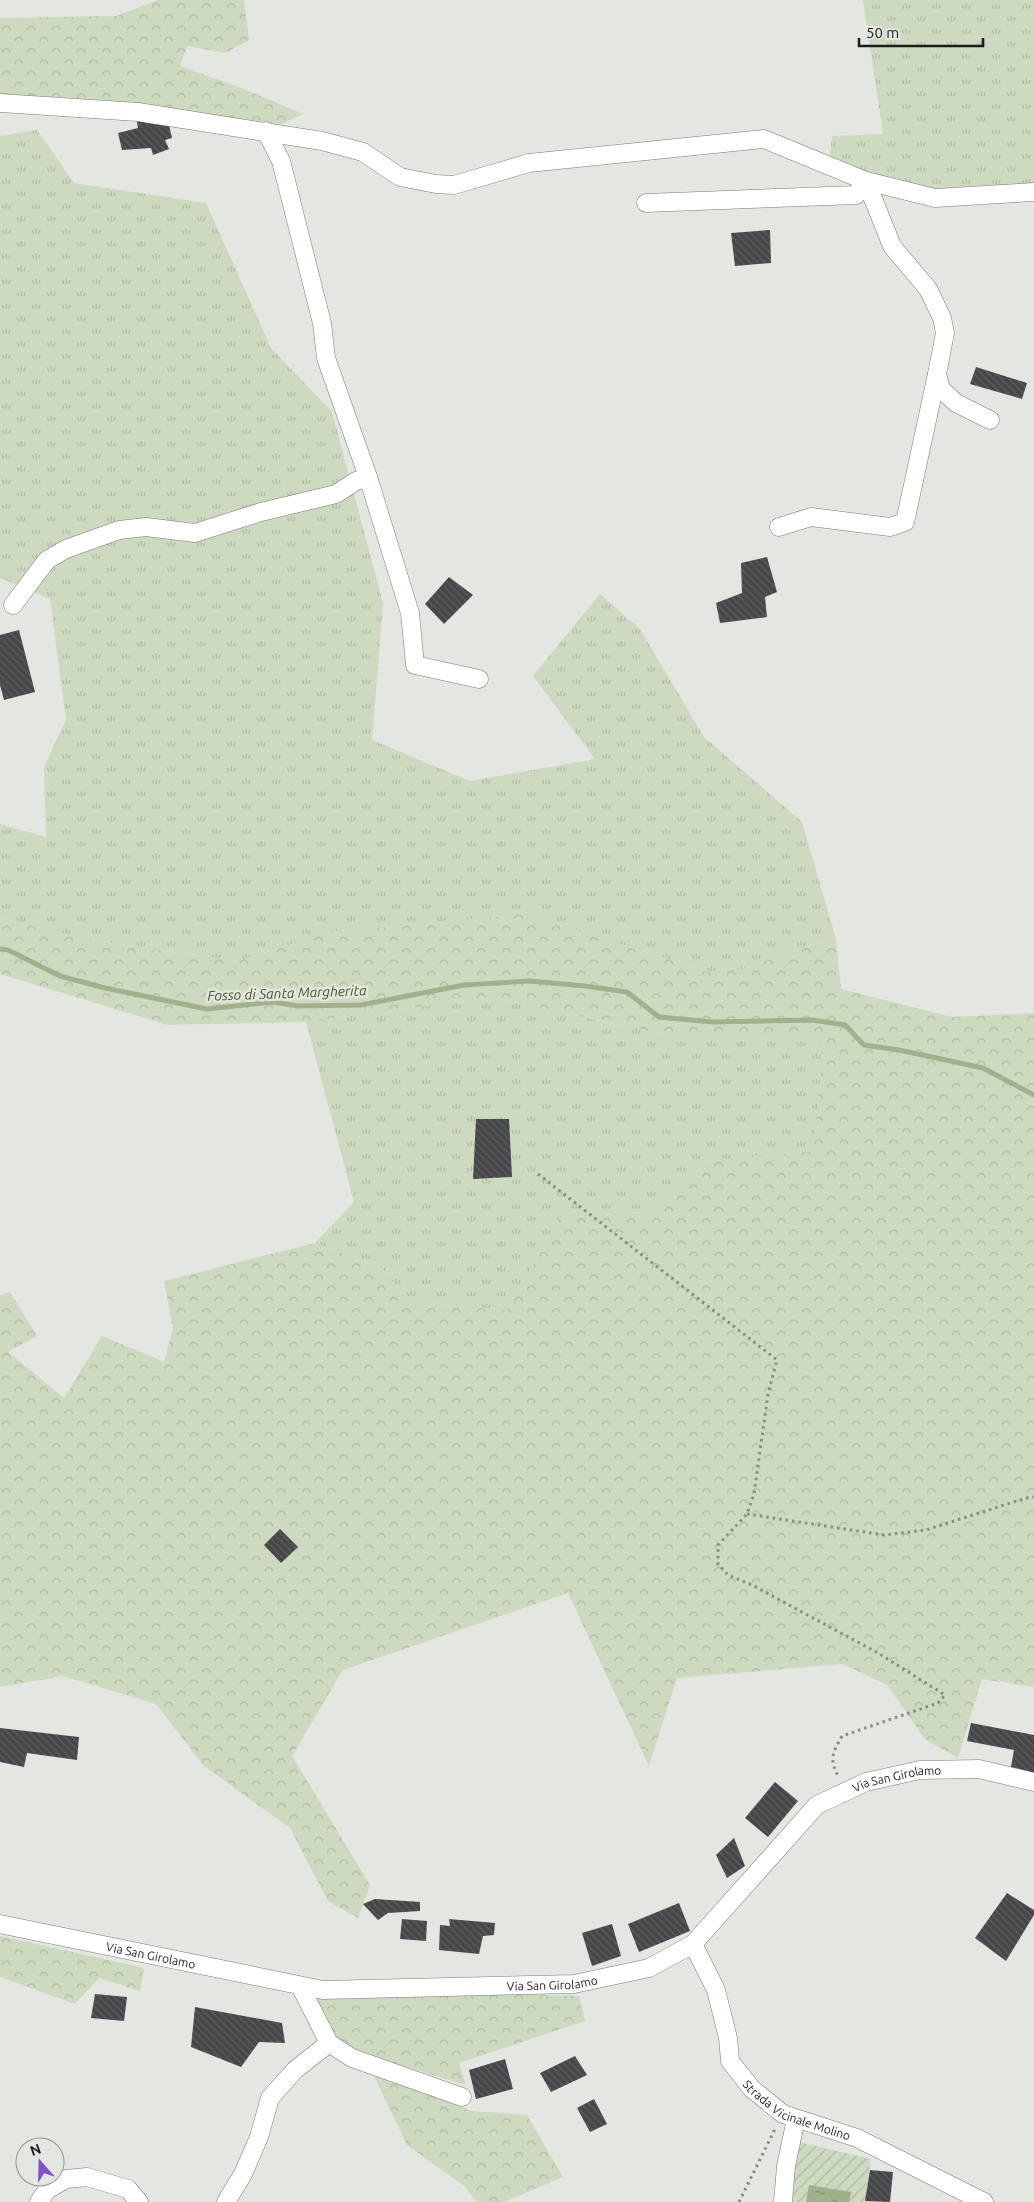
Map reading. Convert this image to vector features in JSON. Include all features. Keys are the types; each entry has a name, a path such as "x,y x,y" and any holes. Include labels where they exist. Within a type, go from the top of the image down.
{"street":[{"path":"0,103 138,112 322,141 363,152 400,177 436,184 454,185 528,164 764,139 866,181 935,198 1034,192"},
{"path":"266,131 281,161 322,323 326,358 368,477 410,613 415,665 479,679"},
{"path":"646,203 856,195 866,181"},
{"path":"779,528 811,517 890,528 905,522 945,333 942,318 928,289 892,246 866,181"},
{"path":"937,374 941,389 956,403 990,420"},
{"path":"13,605 47,560 66,549 119,530 146,527 195,532 261,512 336,494 356,481 368,477"},
{"name":"Via San Girolamo","path":"0,1924 323,1990 574,1984 649,1968 693,1944 817,1805 866,1782 920,1770 979,1769 1034,1782"},
{"name":"Strada Vicinale Molino","path":"693,1944 716,1990 728,2038 730,2061 752,2089 790,2117 857,2138 984,2202"},
{"path":"300,1986 329,2042 352,2058 462,2097"},
{"path":"226,2202 243,2174 259,2137 270,2098 295,2070 329,2042"},
{"path":"783,2202 790,2117"},
{"path":"39,2202 47,2190 66,2179 86,2177 128,2189 139,2202"}],"path":[{"path":"538,1174 777,1360 768,1394 754,1494 747,1514 718,1545 718,1564 728,1575 752,1585 878,1652 945,1695 938,1703 842,1736 832,1753 834,1767 846,1792"},
{"path":"747,1514 884,1535 926,1530 1034,1497"},
{"path":"739,2202 790,2117"}],"green space":[{"path":"158,0 244,0 249,40 225,53 187,46 180,66 239,87 303,114 266,131 0,103 0,18 116,16"},
{"path":"863,0 1034,0 1034,192 935,198 829,166 832,136 883,134"},
{"path":"37,130 74,183 206,203 271,348 332,412 383,603 372,740 470,781 595,759 533,676 600,594 640,629 704,737 802,822 836,939 814,944 743,969 709,972 523,914 329,932 239,961 91,940 0,918 0,824 46,837 44,767 66,720 50,599 0,578 0,136"},
{"path":"524,914 709,972 743,969 814,944 836,939 841,989 952,1017 1034,1013 1034,1687 982,1679 958,1758 925,1739 887,1685 843,1664 677,1678 649,1766 568,1593 343,1670 292,1756 370,1885 358,1918 328,1901 290,1828 203,1765 156,1704 63,1676 0,1687 0,1295 10,1292 37,1336 8,1352 64,1398 102,1336 164,1362 173,1328 164,1281 315,1243 383,1269 408,1301 507,1310 560,1218 657,1211 702,1162 813,1151 824,1038 677,1037 490,997 306,1022 168,1025 0,974 0,918 91,940 238,961 329,932"},
{"path":"490,997 677,1037 824,1038 814,1151 702,1162 657,1211 560,1218 507,1310 408,1301 383,1269 315,1243 354,1202 306,1022"},
{"path":"0,1936 144,1968 140,1991 99,1978 75,2004 0,1977"},
{"path":"300,1986 323,1990 579,1996 585,2021 459,2063 466,2085 329,2043"},
{"path":"372,2072 471,2111 527,2115 563,2177 504,2202 477,2202 464,2186 407,2145"},
{"path":"799,2142 871,2159 865,2201 870,2202 789,2202 792,2167"}],"water":[{"path":"809,2185 851,2192 849,2202 806,2202"}],"building":[{"path":"136,117 168,121 172,138 165,140 169,149 153,155 151,148 122,150 118,133 138,128"},
{"path":"770,230 771,263 735,266 731,233"},
{"path":"976,367 1027,383 1022,399 970,384"},
{"path":"767,557 777,592 765,597 767,617 720,623 716,603 742,593 741,563"},
{"path":"449,577 473,595 444,624 425,604"},
{"path":"19,630 35,692 4,700 0,685 0,635"},
{"path":"476,1119 509,1119 512,1177 473,1179"},
{"path":"280,1529 298,1547 281,1563 264,1545"},
{"path":"971,1723 1034,1735 1034,1773 1011,1767 1014,1750 967,1741"},
{"path":"0,1728 79,1737 77,1760 27,1753 24,1767 0,1762"},
{"path":"775,1782 798,1801 768,1837 745,1818"},
{"path":"734,1838 745,1866 727,1878 716,1855"},
{"path":"1007,1893 1034,1910 1034,1915 1006,1961 975,1938"},
{"path":"375,1899 420,1902 420,1911 388,1913 378,1920 363,1904"},
{"path":"679,1903 690,1931 639,1952 628,1924"},
{"path":"402,1919 427,1921 426,1941 400,1939"},
{"path":"449,1919 495,1923 494,1935 483,1936 479,1954 439,1950 440,1925 450,1926"},
{"path":"612,1924 621,1956 592,1966 582,1933"},
{"path":"95,1994 127,1997 124,2021 91,2018"},
{"path":"195,2007 282,2023 285,2043 259,2042 241,2067 191,2047"},
{"path":"575,2056 587,2075 551,2092 540,2073"},
{"path":"505,2059 513,2089 476,2099 469,2070"},
{"path":"594,2099 607,2124 590,2132 577,2108"},
{"path":"870,2170 893,2172 890,2202 865,2201"}],"waterway":[{"name":"Fosso di Santa Margherita","path":"0,949 8,950 60,976 105,988 207,1009 273,1002 298,1006 361,1005 464,985 529,981 585,986 627,992 659,1017 713,1022 812,1020 845,1025 864,1045 899,1050 983,1068 1034,1095"}]}
